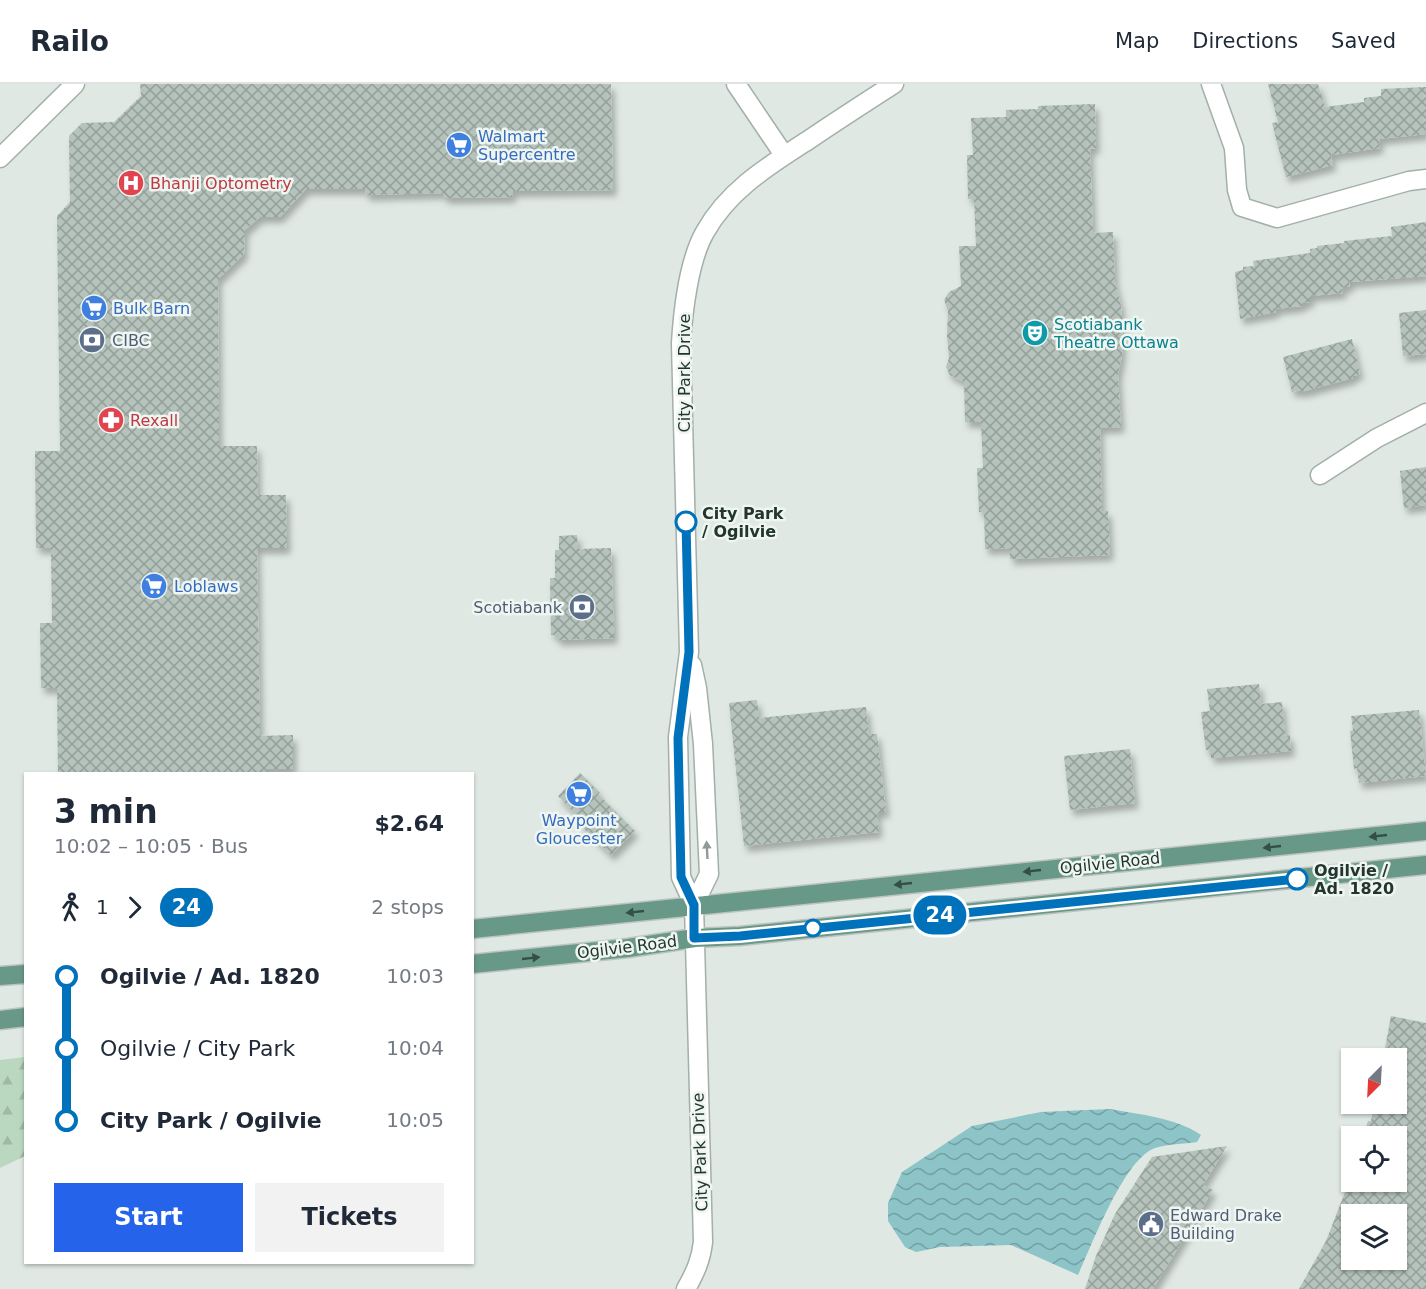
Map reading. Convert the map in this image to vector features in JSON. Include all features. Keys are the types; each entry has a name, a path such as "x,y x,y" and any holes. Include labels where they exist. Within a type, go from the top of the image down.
{"main road":[{"name":"Ogilvie Road","path":"474,929 1426,831"},
{"name":"Ogilvie Road","path":"474,964 628,948 694,938 740,936 1426,865"},
{"path":"0,976 24,974"},
{"path":"0,1020 24,1017"}],"street":[{"path":"0,158 75,84"},
{"path":"736,84 784,155"},
{"name":"City Park Drive","path":"686,1289 702,1257 703,1242 694,905 681,877 678,738 689,652 681,343 683,310 691,271 704,234 721,207 741,187 784,155 894,84"},
{"path":"1211,84 1234,148 1237,190 1242,207 1277,218 1409,181 1426,179"},
{"path":"1320,475 1377,438 1426,413"},
{"name":"City Park Drive","path":"689,652 697,688 703,744 709,874 694,905"}],"green space":[{"path":"24,1057 24,1156 0,1168 0,1060"}],"water":[{"path":"1110,1109 1169,1120 1201,1135 1197,1142 1155,1148 1143,1155 1132,1168 1110,1204 1078,1275 1011,1245 940,1247 916,1252 905,1247 888,1221 888,1203 902,1172 972,1126 1041,1112"}],"building":[{"path":"140,84 611,84 613,190 513,191 512,197 445,198 443,193 366,195 365,189 306,189 280,217 260,217 245,230 244,254 218,279 219,446 257,446 258,495 286,495 287,548 257,548 260,736 293,735 293,769 267,769 267,772 58,772 57,688 41,688 40,623 52,623 51,548 36,548 35,451 60,451 57,216 70,202 69,136 82,123 114,122 141,96"},
{"path":"1268,84 1318,84 1325,107 1364,102 1364,98 1381,96 1381,89 1426,87 1426,134 1379,139 1380,148 1331,155 1333,165 1286,177 1272,123 1278,122"},
{"name":"Scotiabank Theatre Ottawa","path":"1095,104 1096,148 1090,149 1093,233 1113,232 1115,282 1121,306 1123,331 1118,376 1121,427 1100,428 1102,511 1108,511 1110,555 1010,559 1010,548 985,549 984,512 979,512 977,468 983,468 981,422 965,422 964,382 950,375 946,367 949,358 948,311 944,300 949,292 961,286 959,246 976,246 974,199 968,199 967,155 973,155 971,118 1006,117 1006,110 1038,109 1038,106"},
{"path":"1426,222 1426,276 1349,282 1350,287 1342,287 1343,293 1310,296 1310,302 1302,303 1302,306 1276,309 1276,312 1240,319 1235,272 1243,270 1243,267 1254,266 1253,261 1310,253 1310,249 1317,248 1317,246 1344,243 1344,241 1392,236 1391,227"},
{"path":"1426,310 1426,354 1403,356 1399,313"},
{"path":"1352,339 1360,374 1301,392 1301,390 1292,392 1283,357"},
{"path":"1426,467 1426,505 1404,508 1400,471"},
{"name":"Scotiabank","path":"577,535 578,549 611,548 614,638 557,640 557,635 551,635 550,578 555,578 555,550 559,550 559,536"},
{"path":"1259,684 1261,704 1282,702 1285,736 1290,735 1291,751 1211,758 1210,750 1206,750 1201,712 1210,711 1207,689"},
{"path":"757,700 759,718 866,707 869,734 877,734 886,812 877,812 879,832 744,846 729,703"},
{"path":"1419,710 1426,776 1359,783 1357,768 1354,769 1350,731 1353,730 1351,716"},
{"path":"1130,749 1135,803 1070,810 1064,756"},
{"path":"580,773 635,831 611,855 581,826 584,823 558,796"},
{"path":"1391,1016 1426,1023 1426,1289 1299,1289 1326,1241 1345,1192 1407,1192 1407,1126 1366,1126 1368,1121 1371,1121 1372,1114 1407,1114 1407,1048 1385,1048"},
{"name":"Edward Drake Building","path":"1227,1146 1203,1185 1213,1190 1153,1289 1085,1289 1096,1256 1115,1214 1152,1157"}],"bus line":[{"name":"24","path":"686,522 689,652 678,738 681,877 694,905 694,938 740,936 1297,879"}],"place":[{"name":"Walmart Supercentre","path":"459,145"},
{"name":"Bhanji Optometry","path":"131,183"},
{"name":"Bulk Barn","path":"94,308"},
{"name":"Scotiabank Theatre Ottawa","path":"1035,333"},
{"name":"CIBC","path":"92,340"},
{"name":"Rexall","path":"111,420"},
{"name":"City Park / Ogilvie","path":"686,522"},
{"name":"Loblaws","path":"154,586"},
{"name":"Scotiabank","path":"582,607"},
{"name":"Waypoint Gloucester","path":"579,794"},
{"name":"Ogilvie / Ad. 1820","path":"1297,879"},
{"name":"Edward Drake Building","path":"1151,1224"}]}
